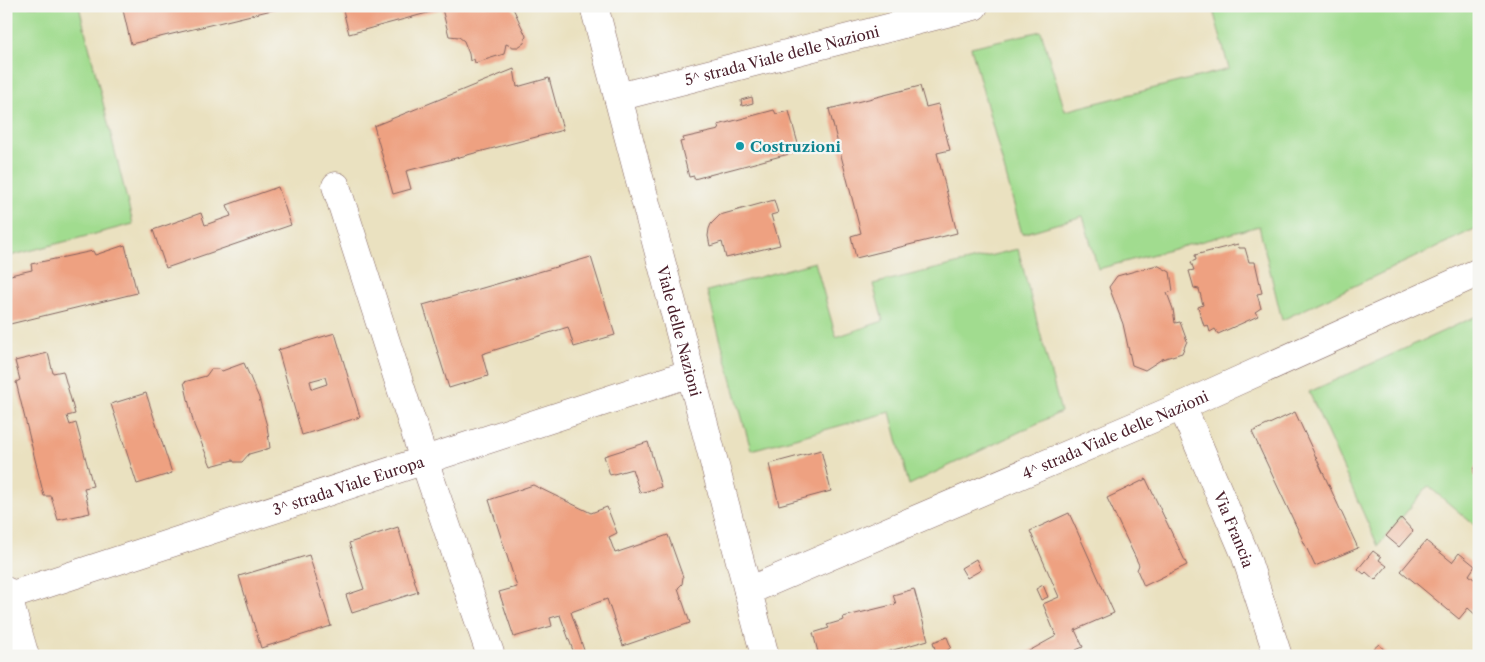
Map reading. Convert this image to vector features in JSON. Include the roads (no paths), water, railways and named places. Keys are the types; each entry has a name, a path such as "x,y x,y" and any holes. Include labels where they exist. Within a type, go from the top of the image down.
{"street":[{"name":"Viale delle Nazioni","path":"594,6 765,656"},
{"name":"5^ strada Viale delle Nazioni","path":"618,97 974,6"},
{"path":"336,186 424,460 491,656"},
{"name":"4^ strada Viale delle Nazioni","path":"748,591 1182,406 1479,272"},
{"name":"3^ strada Viale Europa","path":"7,595 691,373"},
{"name":"Via Francia","path":"1182,406 1245,554 1278,656"},
{"path":"7,595 25,656"}],"place":[{"name":"Costruzioni","path":"740,146"}]}
